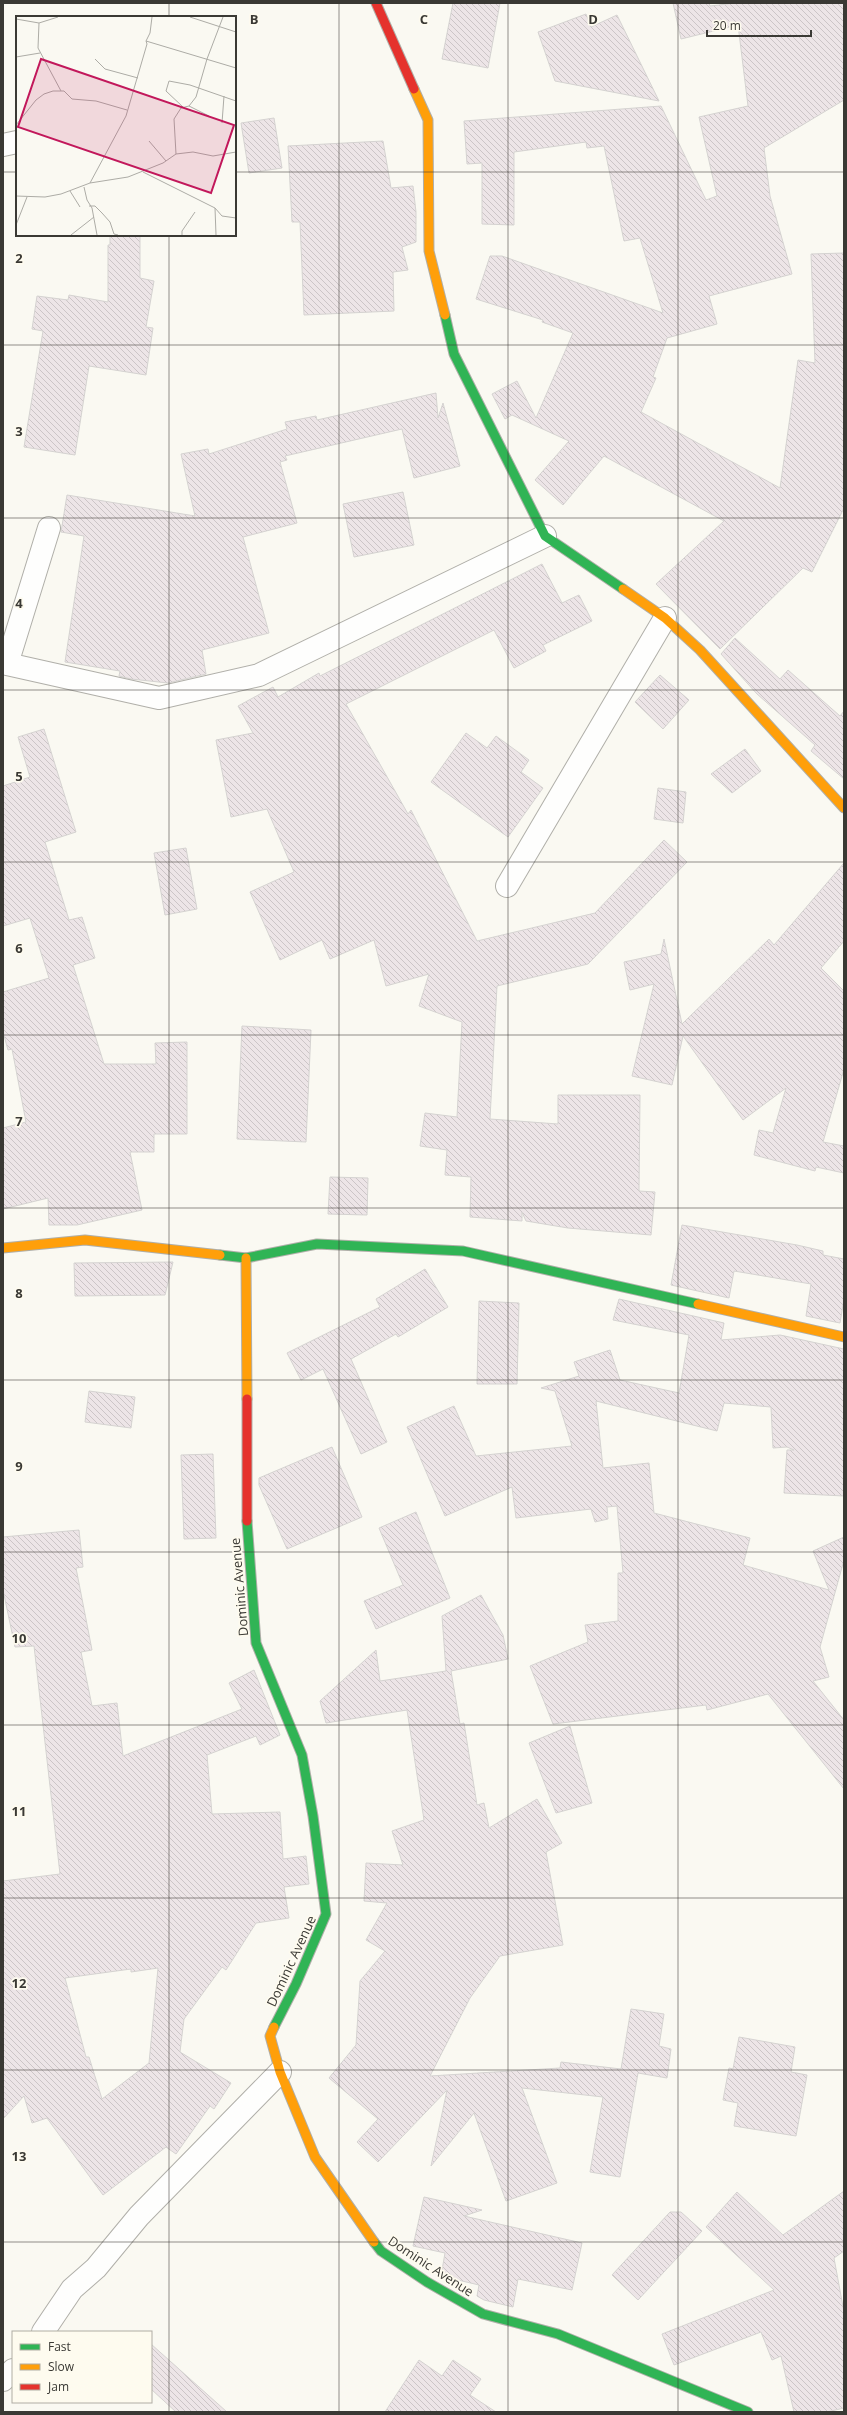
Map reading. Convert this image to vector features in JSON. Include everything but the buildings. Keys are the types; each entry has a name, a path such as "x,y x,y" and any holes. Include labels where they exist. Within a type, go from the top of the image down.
{"street":[{"path":"376,3 428,120 429,251 454,354 545,536 665,618 700,650 844,808"},
{"path":"3,145 16,142"},
{"path":"49,528 5,660 159,698 259,675 545,536"},
{"path":"507,886 665,618"},
{"path":"3,1248 85,1240 246,1258 317,1244 462,1251 844,1337"},
{"name":"Dominic Avenue","path":"246,1258 247,1529 256,1643 302,1755 313,1816 326,1914 296,1984 270,2036 280,2072 315,2157 380,2251 427,2282 483,2314 558,2334 748,2412"},
{"path":"44,2331 72,2289 96,2268 139,2216 280,2072"},
{"path":"3,2380 12,2371"}],"traffic: fast":[{"path":"445,315 454,354 545,536 623,589"},
{"path":"220,1255 246,1258 317,1244 463,1251 698,1304"},
{"path":"247,1521 256,1643 302,1755 313,1816 326,1914 296,1984 274,2027"},
{"path":"374,2242 381,2251 427,2282 483,2314 558,2334 748,2412"}],"traffic: slow":[{"path":"414,89 428,120 429,251 445,315"},
{"path":"623,589 665,618 700,650 844,808"},
{"path":"3,1248 85,1240 220,1255"},
{"path":"246,1258 247,1399"},
{"path":"698,1304 844,1337"},
{"path":"274,2027 270,2036 280,2072 315,2157 374,2242"}],"traffic: jam":[{"path":"376,3 414,89"},
{"path":"247,1399 247,1521"}]}
